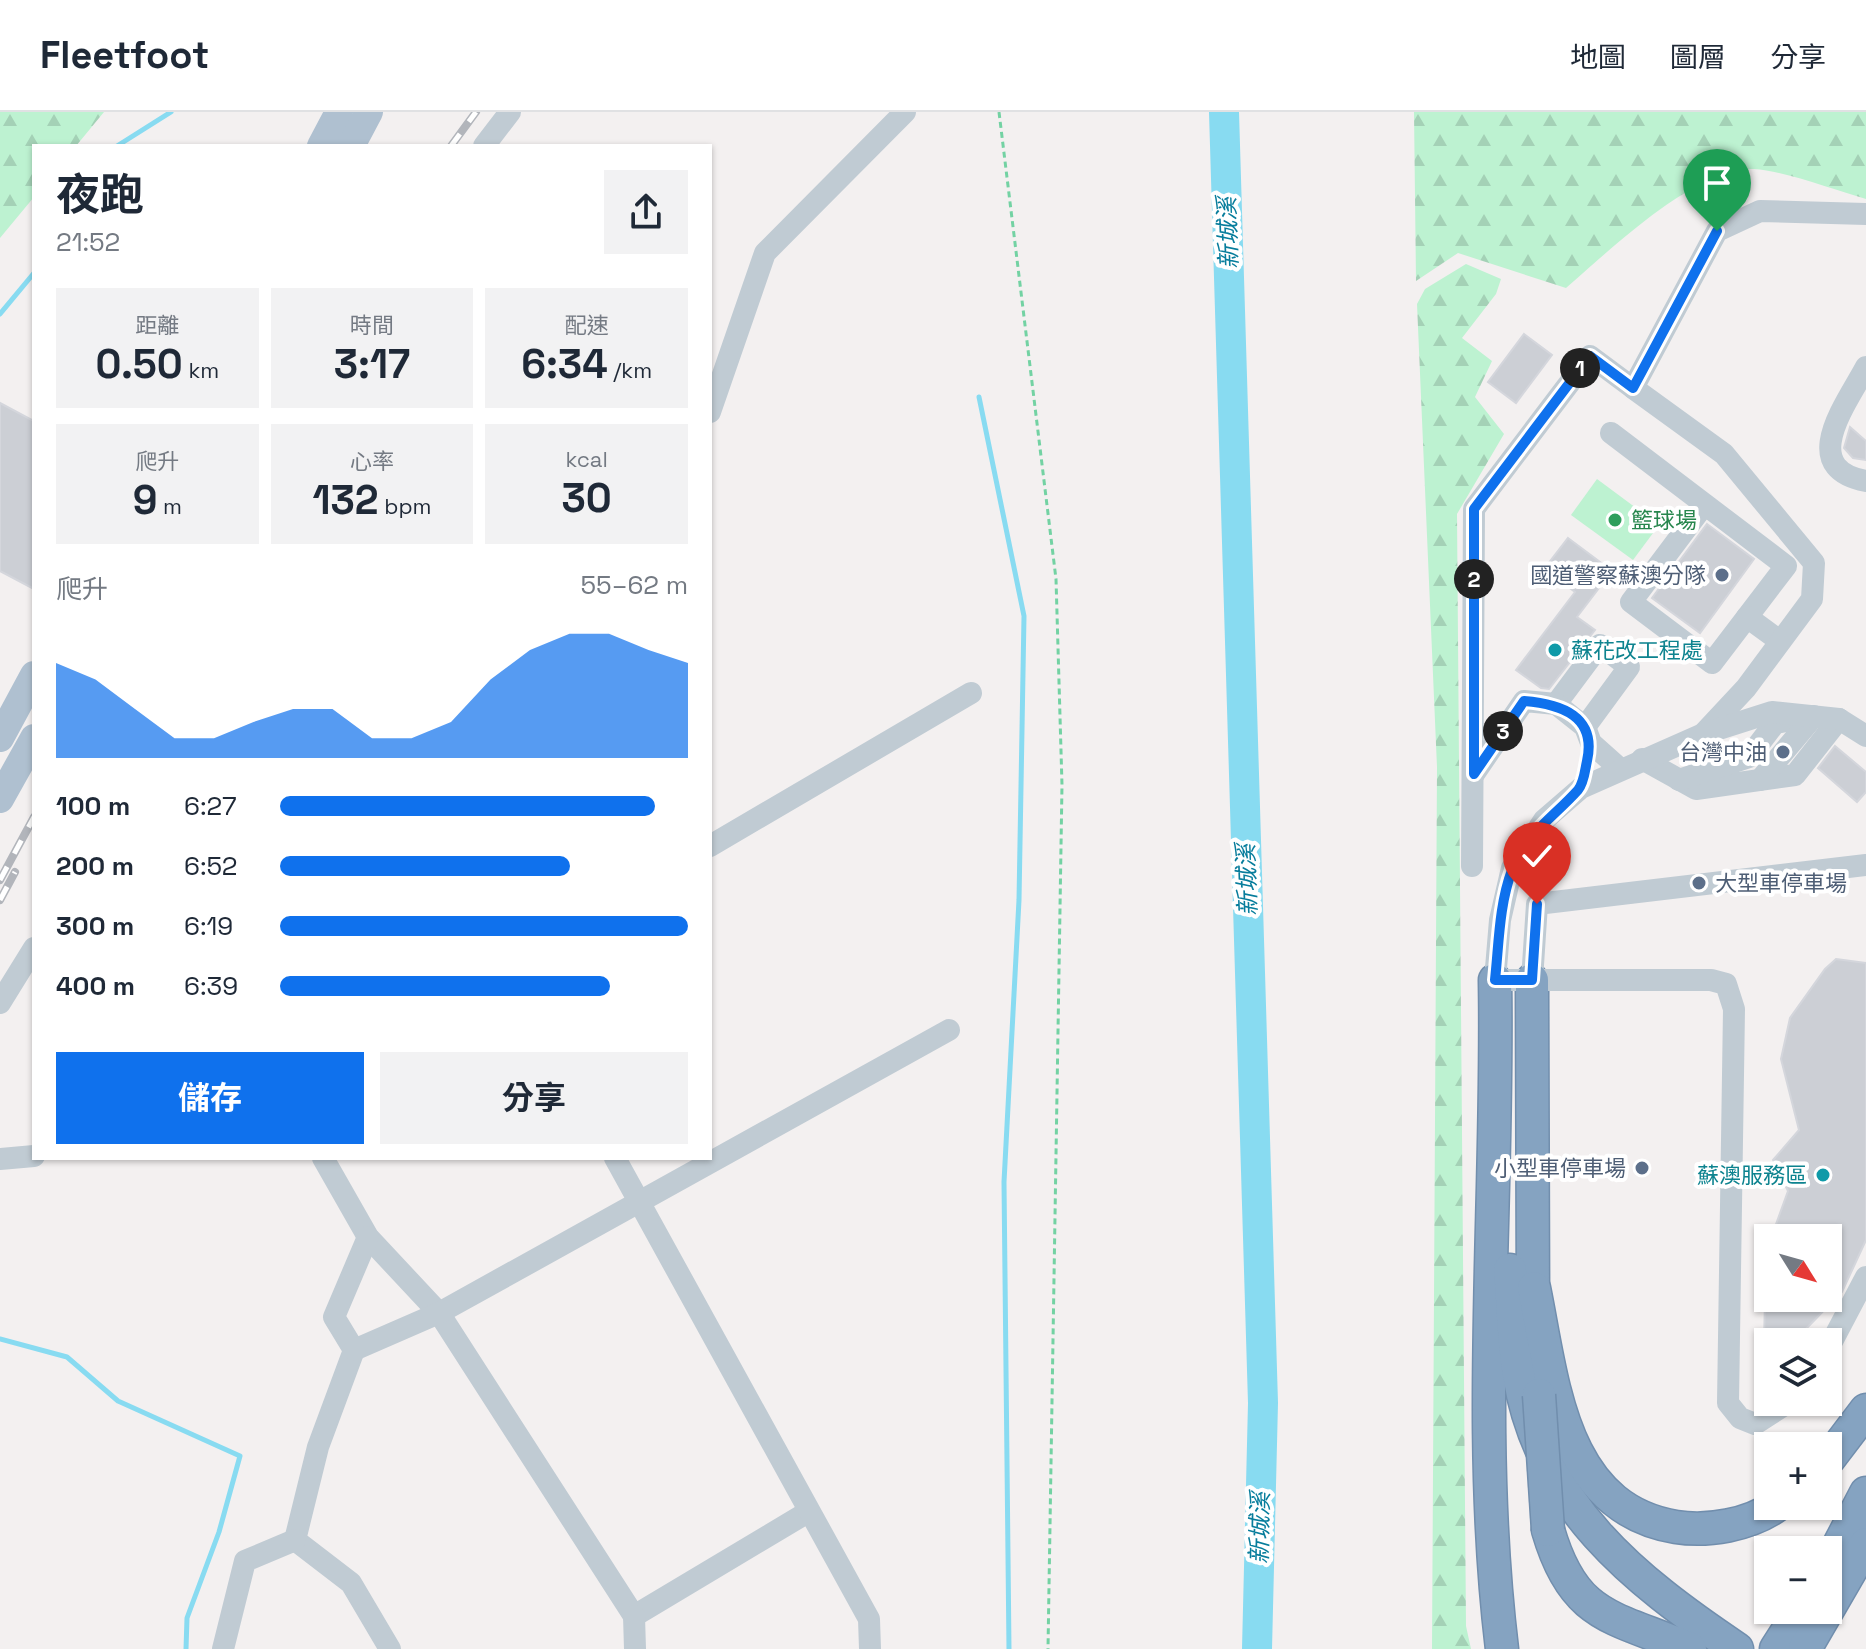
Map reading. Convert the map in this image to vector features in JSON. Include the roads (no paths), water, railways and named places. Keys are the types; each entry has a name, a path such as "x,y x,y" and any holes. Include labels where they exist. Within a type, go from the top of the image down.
{"highway":[{"path":"1495,980 1498,1112 1519,1374 1534,1432 1579,1518 1599,1540 1647,1585 1737,1649"},
{"path":"1532,980 1532,1279 1548,1530 1557,1561 1570,1586 1586,1600 1634,1628 1690,1649"},
{"path":"1498,1112 1489,1368 1492,1530 1502,1649"},
{"path":"1532,1279 1559,1410 1579,1459 1605,1495 1640,1516 1691,1529 1729,1525 1754,1517"},
{"path":"1842,1442 1866,1410"},
{"path":"1842,1561 1866,1493"},
{"path":"1842,1568 1866,1544"},
{"path":"1776,1649 1792,1624"},
{"path":"1805,1649 1816,1624"}],"main road":[{"path":"322,144 339,112"},
{"path":"352,144 369,112"},
{"path":"0,738 32,679"},
{"path":"0,799 9,762 32,740"}],"street":[{"path":"486,144 510,112"},
{"path":"712,406 765,253 905,112"},
{"path":"1633,388 1717,231 1760,211 1866,214"},
{"path":"1472,866 1474,509 1590,356 1724,454 1814,563 1812,599 1746,688 1703,734"},
{"path":"1866,367 1828,439 1832,463 1849,478 1866,481"},
{"path":"1611,433 1786,566 1712,663 1631,602 1704,505"},
{"path":"1747,617 1780,641"},
{"path":"1556,704 1600,645 1629,667 1588,735 1581,788"},
{"path":"1746,688 1772,712"},
{"path":"712,845 971,693"},
{"path":"1474,774 1524,701 1556,704 1619,768"},
{"path":"1767,1416 1755,1424 1740,1418 1728,1403 1734,1009 1726,984 1711,980 1495,980 1500,920 1512,868 1544,820 1581,788 1619,768 1703,734 1772,712 1839,719 1866,736"},
{"path":"1760,780 1814,716"},
{"path":"1679,780 1749,757 1775,723 1814,716"},
{"path":"1642,759 1696,789 1795,775 1839,719"},
{"path":"1532,980 1537,904 1866,865"},
{"path":"0,1003 32,951"},
{"path":"295,1540 318,1447 354,1350 439,1313 949,1030"},
{"path":"0,1159 32,1156"},
{"path":"324,1160 368,1237 439,1313 634,1616 635,1649"},
{"path":"616,1160 869,1619 870,1649"},
{"path":"354,1350 334,1317 368,1237"},
{"path":"1839,1328 1866,1277"},
{"path":"634,1616 808,1512"},
{"path":"223,1649 245,1561 295,1540"},
{"path":"295,1540 351,1583 390,1649"}],"waterway":[{"path":"120,144 171,112"},
{"name":"新城溪","path":"1224,112 1263,1403 1257,1649"},
{"path":"0,314 32,275"},
{"path":"979,397 1024,616 1019,900 1004,1182 1009,1649"},
{"path":"0,1339 67,1357 118,1401 240,1456 219,1532 187,1618 186,1649"}],"railway":[{"path":"452,144 476,112"},
{"path":"0,880 32,821"},
{"path":"0,900 15,872"}],"place":[{"name":"籃球場","path":"1615,520"},
{"name":"國道警察蘇澳分隊","path":"1722,575"},
{"name":"蘇花改工程處","path":"1555,650"},
{"name":"台灣中油","path":"1783,752"},
{"name":"大型車停車場","path":"1699,883"},
{"name":"小型車停車場","path":"1642,1168"},
{"name":"蘇澳服務區","path":"1823,1175"}]}
